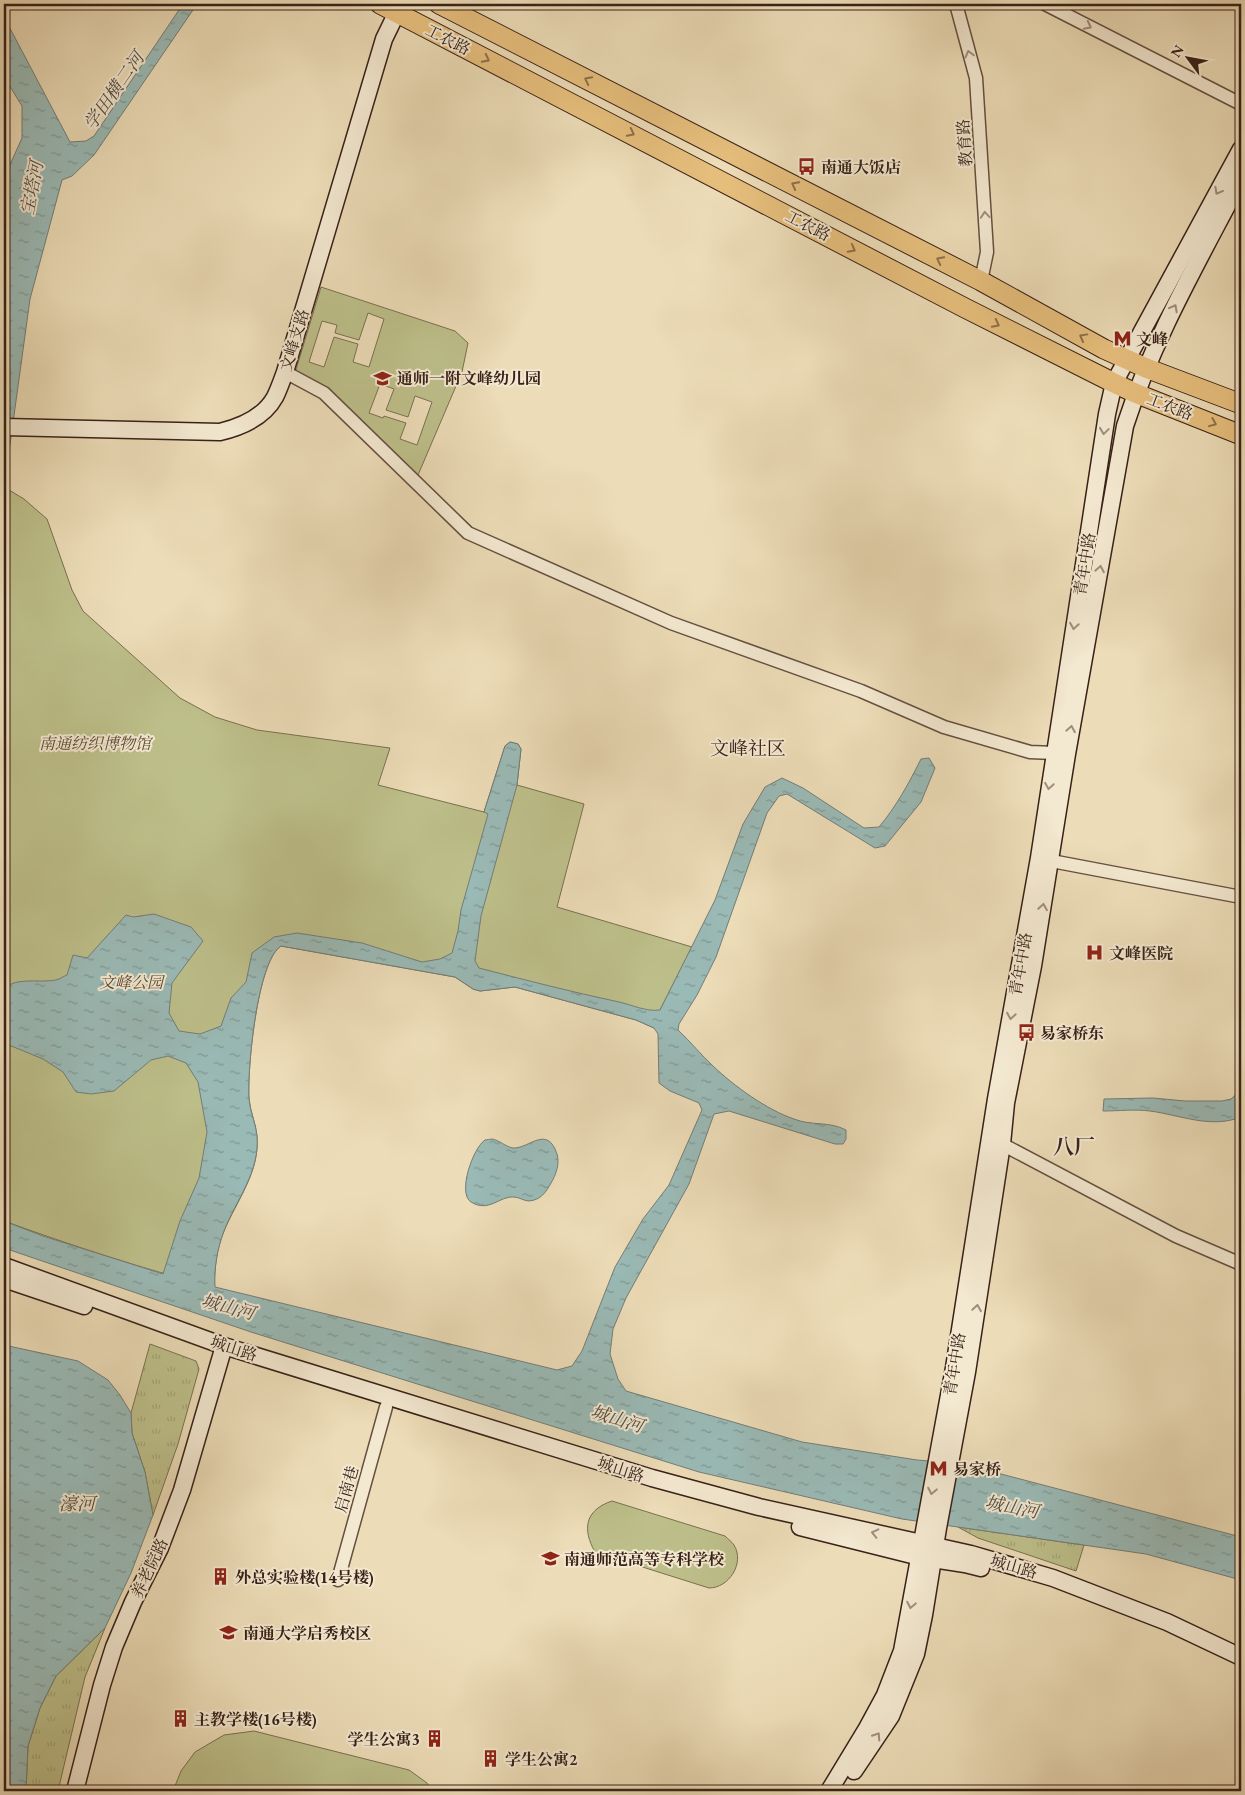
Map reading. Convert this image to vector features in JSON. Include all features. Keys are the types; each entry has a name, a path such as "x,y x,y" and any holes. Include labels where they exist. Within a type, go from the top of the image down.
{"main road":[{"name":"工农路","path":"439,4 980,281 1104,349 1146,368 1241,404"},
{"name":"工农路","path":"392,6 965,308 1135,393 1241,435"},
{"name":"文峰支路","path":"4,427 220,432 239,427 261,413 275,398 285,372 384,39 392,6"},
{"name":"青年中路","path":"841,1791 891,1716 916,1654 929,1544 945,1457 967,1372 996,1141 1006,1104 1033,966 1054,753 1107,414 1114,383 1241,149"},
{"name":"青年中路","path":"1044,859 1067,754 1125,426 1135,393 1163,329 1241,179"},
{"name":"城山路","path":"4,1266 223,1350 652,1478 759,1507 971,1554 1053,1578 1167,1622 1241,1657"},
{"name":"城山路","path":"4,1278 223,1350 386,1407 578,1466 745,1513 929,1544 965,1564 1053,1589 1162,1630 1241,1667"},
{"name":"养老院路","path":"75,1791 90,1727 112,1655 133,1602 160,1548 182,1490 223,1350"},
{"name":"青年中路","path":"829,1791 849,1760 885,1695 902,1651 929,1544"}],"street":[{"name":"教育路","path":"956,4 976,78 988,252 980,281"},
{"path":"1045,4 1241,104"},
{"path":"285,372 324,393 470,534 671,623 861,691 944,727 1030,752 1054,753"},
{"path":"1044,859 1241,896"},
{"path":"996,1141 1176,1236 1241,1264"},
{"name":"启南巷","path":"338,1580 386,1407"}],"green space":[{"name":"通师一附文峰幼儿园","path":"321,287 455,331 468,343 462,372 418,475 317,382 295,373","holes":["368,313 384,319 369,367 353,362 358,344 334,337 324,367 309,362 322,321 337,325 335,333 359,340","380,384 394,389 386,410 408,417 415,396 432,402 417,445 400,439 406,423 369,413"]},
{"name":"文峰公园","path":"4,487 24,499 47,519 72,590 83,611 180,698 215,717 257,730 390,748 378,785 484,812 505,746 510,742 518,744 521,749 517,785 584,804 557,907 692,947 660,1010 654,1028 636,1020 515,987 480,991 473,989 455,977 281,946 273,956 266,972 255,1018 252,1042 249,1099 257,1136 255,1162 247,1185 221,1238 216,1259 214,1287 108,1257 4,1221"},
{"path":"150,1344 196,1361 199,1369 178,1444 153,1515 145,1472 132,1433 131,1413"},
{"path":"612,1501 725,1536 734,1545 737,1552 738,1559 733,1573 723,1584 709,1588 595,1552 588,1536 588,1521 596,1510"},
{"path":"958,1527 1084,1545 1076,1571 978,1538"},
{"path":"105,1628 85,1677 58,1791 26,1791 28,1746 40,1708 56,1676"},
{"path":"254,1731 409,1770 427,1783 432,1791 173,1791 181,1771 195,1752 224,1735"}],"water":[{"name":"宝塔河","path":"183,4 197,4 94,155 72,176 62,180 30,299 4,488 4,178 22,138 22,106 4,77 4,17 70,142 86,141 94,136"},
{"name":"城山河","path":"510,742 518,744 521,749 517,785 481,916 475,961 479,968 655,1010 660,1010 715,900 743,824 765,787 782,778 803,788 864,828 879,827 902,794 921,759 929,758 935,768 921,802 885,846 875,848 787,794 779,796 767,813 716,957 697,995 679,1024 678,1030 721,1074 751,1097 773,1110 794,1119 840,1127 846,1130 846,1139 843,1144 835,1144 729,1111 714,1114 689,1184 626,1298 613,1329 610,1354 618,1379 626,1391 802,1442 917,1460 963,1464 1241,1537 1241,1580 1146,1554 902,1519 699,1472 251,1332 4,1248 4,1221 43,1236 163,1274 180,1221 199,1178 207,1132 198,1082 186,1063 168,1056 151,1060 114,1091 91,1094 76,1092 63,1072 43,1059 4,1043 4,988 16,983 29,981 56,980 67,975 73,955 87,958 126,915 133,917 154,914 191,927 203,941 172,983 169,1013 179,1031 200,1034 221,1026 231,998 246,982 252,953 274,937 297,933 362,943 422,962 440,959 452,953 461,910 488,814 484,812 505,746","holes":["281,946 455,977 473,989 480,991 515,987 636,1020 654,1028 658,1034 659,1083 670,1091 699,1103 702,1110 669,1185 643,1219 615,1267 582,1351 572,1366 557,1370 215,1287 216,1266 222,1238 255,1162 257,1136 249,1099 252,1042 260,994 273,956"]},
{"path":"1241,1090 1241,1117 1218,1122 1196,1120 1144,1110 1103,1111 1104,1099 1153,1098 1185,1101 1222,1101 1231,1099"},
{"path":"492,1139 513,1148 543,1139 553,1145 558,1158 557,1169 553,1180 543,1195 529,1201 509,1197 483,1206 471,1202 467,1197 466,1190 468,1171 480,1145 485,1140"},
{"name":"濠河","path":"4,1345 78,1361 108,1380 131,1413 132,1433 145,1472 153,1515 131,1573 105,1628 56,1676 40,1708 28,1746 26,1791 4,1791"}],"place":[{"name":"南通大饭店","path":"807,167"},
{"name":"文峰","path":"1122,339"},
{"name":"通师一附文峰幼儿园","path":"383,378"},
{"name":"文峰医院","path":"1095,953"},
{"name":"易家桥东","path":"1026,1033"},
{"name":"易家桥","path":"939,1469"},
{"name":"南通师范高等专科学校","path":"550,1559"},
{"name":"外总实验楼(14号楼)","path":"221,1577"},
{"name":"南通大学启秀校区","path":"229,1633"},
{"name":"主教学楼(16号楼)","path":"180,1719"},
{"name":"学生公寓3","path":"434,1739"},
{"name":"学生公寓2","path":"491,1759"}],"district":[{"name":"文峰社区","path":"748,748"},
{"name":"八厂","path":"1074,1147"}],"water label":[{"name":"学田横二河","path":"114,91"}],"park label":[{"name":"南通纺织博物馆","path":"95,743"}]}
